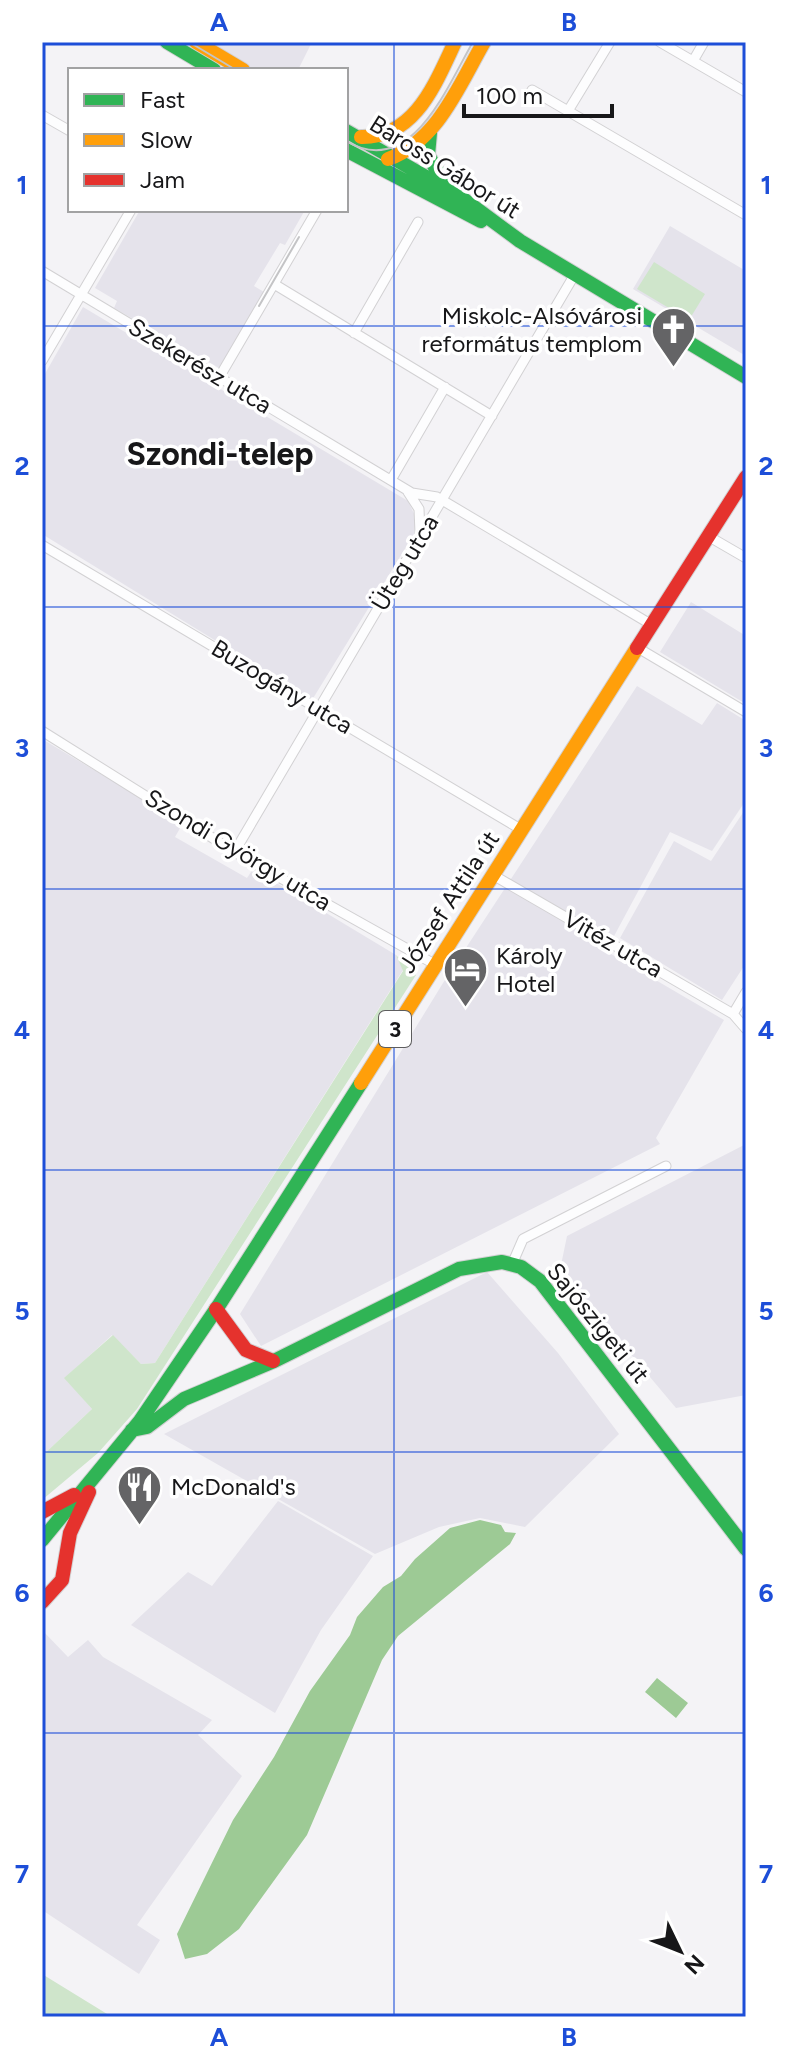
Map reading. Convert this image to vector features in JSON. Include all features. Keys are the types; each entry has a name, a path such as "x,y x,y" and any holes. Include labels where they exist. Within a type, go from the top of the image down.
{"main road":[{"path":"167,42 217,66"},
{"path":"196,42 217,66"},
{"path":"425,192 403,160 408,134 455,42"},
{"path":"403,160 432,129 484,42"},
{"path":"349,133 373,139 389,135 406,123 423,101"},
{"path":"432,129 428,147 431,165 456,195"},
{"name":"Baross Gábor út","path":"349,133 403,160 520,241"},
{"path":"351,153 403,160"},
{"name":"Baross Gábor út","path":"351,153 520,241 746,377"},
{"name":"József Attila út","path":"45,1531 132,1430 216,1309 746,477"},
{"name":"Sajószigeti út","path":"132,1430 147,1427 175,1404 274,1361 459,1269 488,1260 513,1262 540,1281 746,1549"},
{"path":"216,1309 243,1348 262,1360 274,1361"},
{"path":"228,1379 241,1364 243,1348"},
{"path":"42,1602 62,1580 66,1549 96,1475"},
{"path":"42,1512 84,1489"},
{"path":"45,1531 66,1549"}],"street":[{"path":"568,111 610,42"},
{"path":"660,42 746,92"},
{"path":"693,61 704,42"},
{"path":"532,90 746,215"},
{"path":"42,115 68,130"},
{"path":"42,361 130,212"},
{"path":"220,376 316,212"},
{"path":"354,333 418,222"},
{"name":"Szekerész utca","path":"42,271 401,486 420,496 442,500 652,625"},
{"name":"Üteg utca","path":"235,851 575,274"},
{"path":"274,284 492,416"},
{"path":"391,480 445,387"},
{"name":"Szekerész utca","path":"401,486 419,509 422,526 416,544"},
{"path":"708,536 746,558"},
{"name":"Buzogány utca","path":"42,545 522,830"},
{"path":"638,648 746,712"},
{"name":"Szondi György utca","path":"42,731 235,851 436,965"},
{"name":"Vitéz utca","path":"493,875 733,1014 746,1029"},
{"path":"733,1014 746,992"},
{"path":"513,1262 523,1239 666,1166"}],"shaded area":[{"path":"196,42 312,42 299,68 245,68"},
{"path":"139,212 304,212 285,245 280,243 254,286 264,292 219,368 114,308 117,301 95,288"},
{"path":"670,226 746,271 746,356 633,289"},
{"path":"654,262 705,294 689,320 637,289"},
{"path":"83,307 408,501 416,518 414,534 312,700 42,534 42,379"},
{"path":"691,602 746,636 746,704 660,652"},
{"path":"637,686 702,725 717,703 746,721 746,800 712,851 670,832 606,951 724,1020 656,1138 660,1144 261,1346 240,1314 443,983"},
{"path":"42,739 183,823 175,837 247,878 253,869 396,955 403,970 155,1363 141,1364 112,1335 65,1378 92,1409 42,1456"},
{"path":"746,808 746,963 722,1000 620,938 674,841 711,861"},
{"path":"396,955 416,975 137,1409 98,1453 42,1500 42,1456 92,1409 64,1378 113,1335 141,1364 155,1363 403,971"},
{"path":"746,1144 746,1395 676,1408 560,1270 567,1236"},
{"path":"487,1272 558,1353 619,1434 525,1527 480,1518 439,1527 375,1554 164,1434"},
{"path":"278,1501 373,1556 321,1630 275,1713 131,1625 188,1572 212,1586"},
{"path":"480,1520 501,1525 505,1532 516,1533 510,1544 398,1636 382,1660 307,1835 239,1929 207,1954 185,1959 177,1934 233,1820 274,1757 310,1691 350,1635 357,1617 383,1587 401,1576 450,1528"},
{"path":"42,1630 68,1657 88,1640 103,1657 212,1720 198,1735 242,1776 137,1925 160,1940 139,1974 42,1910"},
{"path":"657,1678 688,1703 676,1718 645,1692"},
{"path":"42,1974 112,2017 42,2017"}],"tram line":[{"path":"189,42 233,68"},
{"path":"348,142 369,150 390,148 408,138 439,103 473,42"},
{"path":"259,306 299,237"}],"traffic: fast":[{"path":"167,42 211,68"},
{"path":"348,132 459,196 520,241 746,377"},
{"path":"430,133 428,155 444,183"},
{"path":"348,151 481,221"},
{"path":"42,1540 140,1421 219,1305 361,1083"},
{"path":"132,1430 147,1427 184,1399 274,1361 459,1269 502,1262 521,1267 540,1281 746,1549"}],"traffic: slow":[{"path":"196,42 240,68"},
{"path":"361,137 380,135 396,128 421,106 455,42"},
{"path":"388,159 405,151 434,125 484,42"},
{"path":"361,1083 637,648"}],"traffic: jam":[{"path":"637,648 746,477"},
{"path":"216,1309 246,1350 273,1361"},
{"path":"42,1602 62,1580 70,1533 89,1492"},
{"path":"42,1512 74,1495"}],"place":[{"name":"Miskolc-Alsóvárosi református templom","path":"673,369"},
{"name":"Károly Hotel","path":"465,1009"},
{"name":"McDonald's","path":"140,1526"}],"district":[{"name":"Szondi-telep","path":"220,454"}]}
